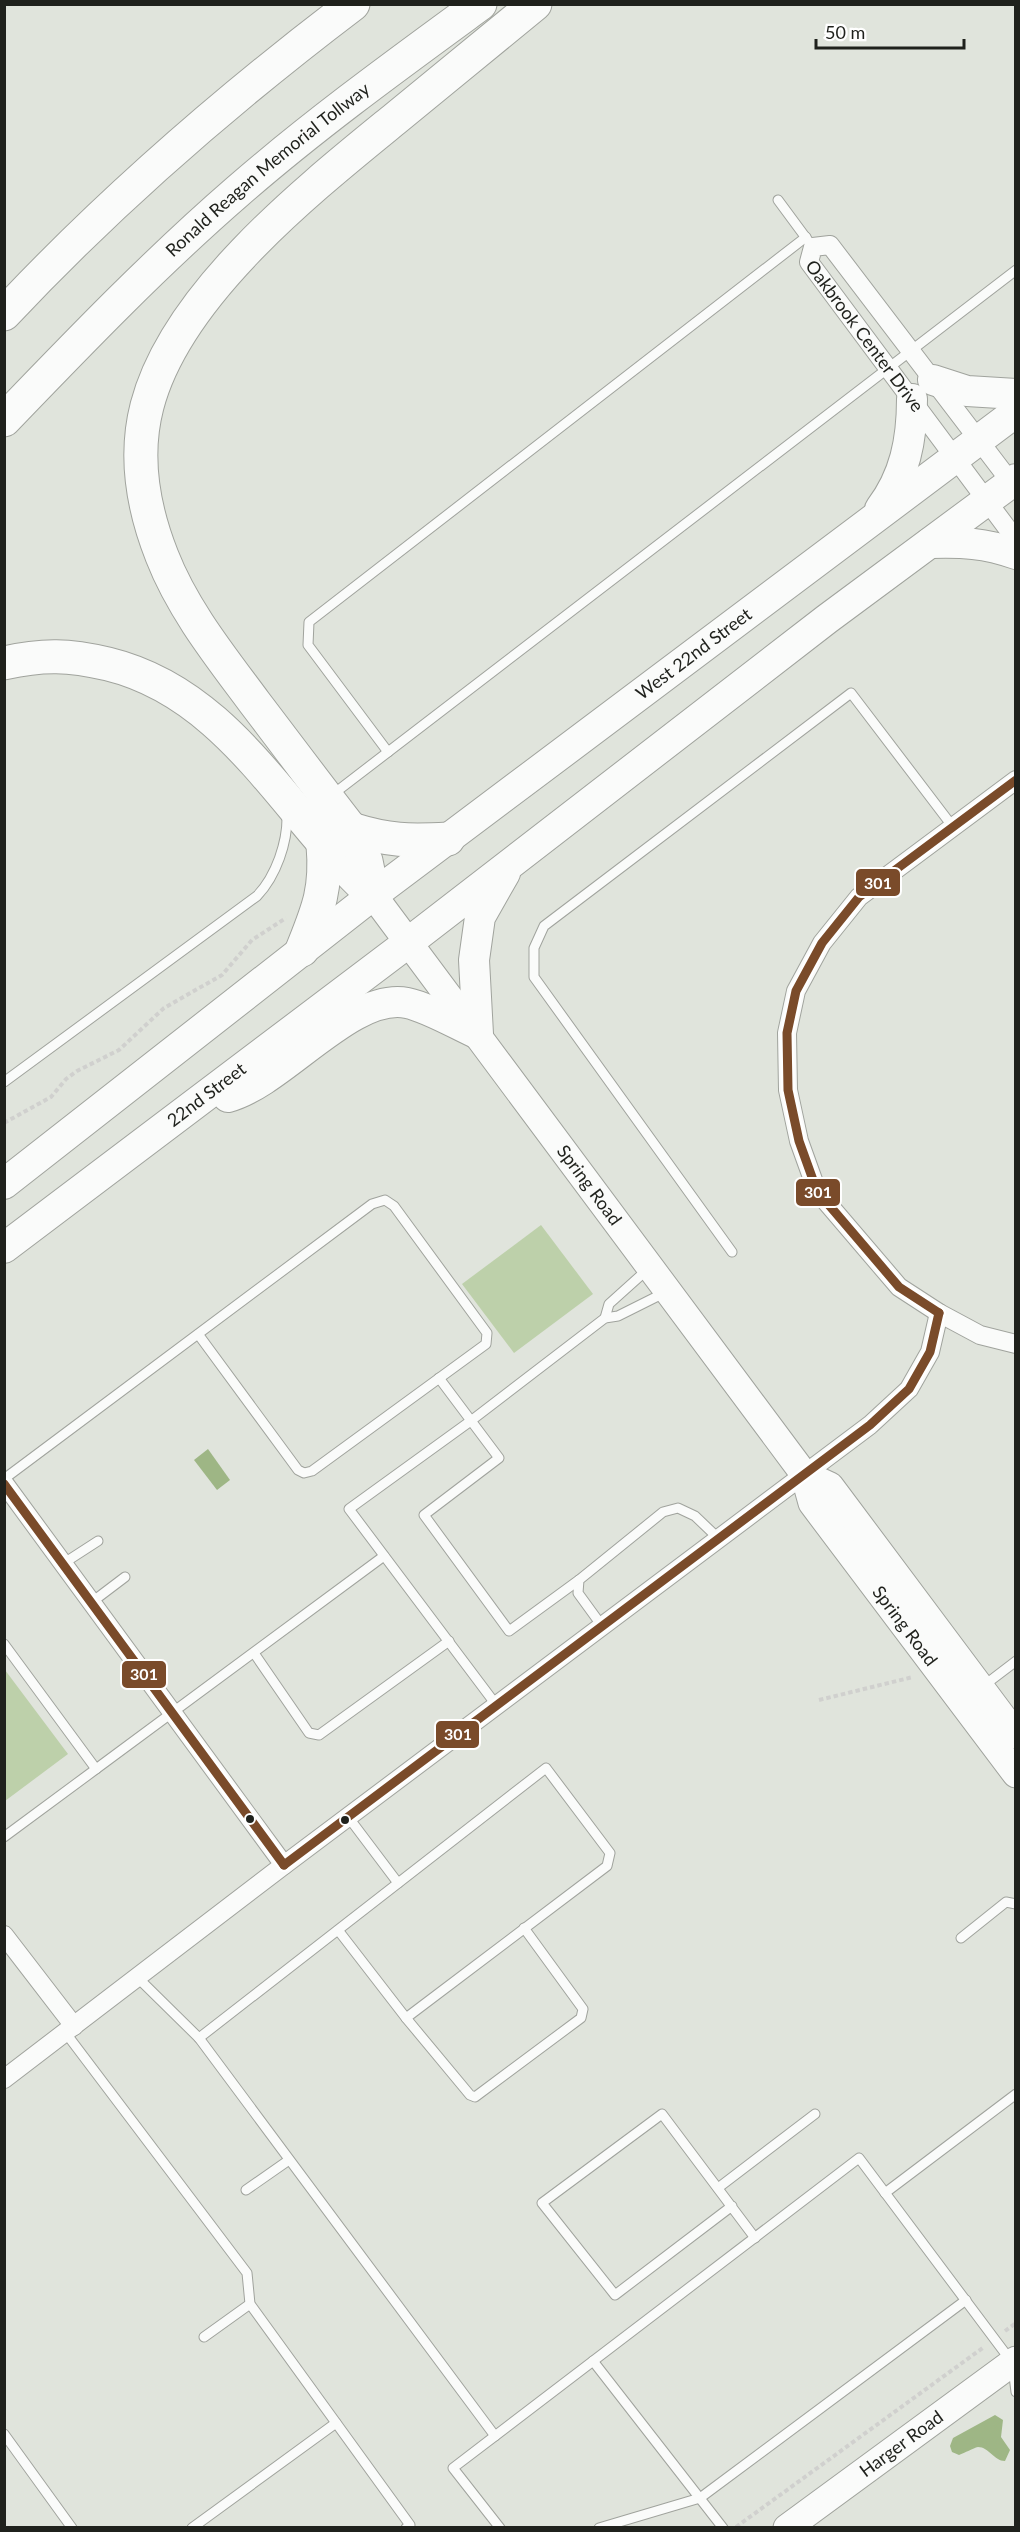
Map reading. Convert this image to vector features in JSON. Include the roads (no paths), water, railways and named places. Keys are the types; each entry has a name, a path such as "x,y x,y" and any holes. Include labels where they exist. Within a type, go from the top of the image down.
{"highway":[{"path":"295,49 348,4"},
{"path":"4,314 93,224 152,169 230,101 353,4"},
{"name":"Ronald Reagan Memorial Tollway","path":"4,420 70,351 238,190 360,93 480,4"},
{"path":"373,895 366,861 351,830 205,635 178,591 162,557 150,520 142,483 141,440 147,406 165,358 195,309 270,227 334,168 536,4"},
{"name":"Ronald Reagan Memorial Tollway","path":"4,432 70,351"},
{"path":"4,663 27,658 74,656 136,671 192,702 234,740 286,798 323,846 373,895"},
{"path":"351,830 383,839 412,841 448,838"},
{"path":"303,950 320,903 326,872 323,846"}],"main road":[{"path":"872,520 894,490 910,442 922,389 1016,394"},
{"name":"West 22nd Street","path":"373,895 1016,412"},
{"path":"409,942 827,619 987,501 1014,484"},
{"path":"930,543 969,542 1016,554"},
{"path":"198,1103 231,1097 278,1072 341,1023 367,1008 396,1001 409,1003 478,1034 474,960 480,918 510,864"},
{"path":"4,1184 373,895"},
{"name":"22nd Street","path":"4,1248 409,942"}],"street":[{"name":"Oakbrook Center Drive","path":"1014,484 979,441 922,389 887,366 809,262 809,242 830,245 910,349 922,389 956,458 1016,540"},
{"path":"1016,780 859,897 822,943 796,991 787,1034 788,1090 799,1141 817,1191 899,1287 939,1313 980,1335 1016,1344"},
{"name":"Spring Road","path":"373,895 804,1474 812,1503 1016,1774"},
{"path":"4,2079 284,1865 870,1425 909,1389 930,1352 939,1313"},
{"name":"Spring Road","path":"804,1474 830,1486 1016,1735"},
{"path":"4,1481 284,1865"},
{"path":"4,1935 70,2029"},
{"name":"Harger Road","path":"787,2528 1014,2362"}],"lane":[{"path":"388,752 308,645 309,622 809,242 778,200"},
{"path":"327,798 887,366 1016,270"},
{"path":"732,1252 534,977 534,948 544,926 851,693 953,827"},
{"path":"4,1082 257,896 274,873 287,826 286,798"},
{"path":"4,1481 198,1334 372,1204 386,1200 394,1206 487,1333 486,1344 312,1471 304,1473 298,1470 198,1334"},
{"path":"605,1318 609,1304 650,1267"},
{"path":"497,1706 349,1509 472,1420 605,1318 618,1316 668,1291"},
{"path":"439,1378 500,1458 424,1515 509,1631 579,1580 663,1512 678,1508 696,1516 718,1538"},
{"path":"64,1563 98,1541"},
{"path":"4,1836 384,1556"},
{"path":"92,1602 125,1577"},
{"path":"579,1580 578,1593 602,1626"},
{"path":"254,1653 309,1734 314,1736 320,1735 449,1641"},
{"path":"4,1644 96,1769"},
{"path":"980,1688 1016,1661"},
{"path":"199,2038 546,1768 610,1853 607,1866 406,2018"},
{"path":"349,1818 398,1883"},
{"path":"961,1938 1006,1902 1016,1904"},
{"path":"338,1930 406,2018 470,2095 475,2097 581,2018 583,2009 524,1928"},
{"path":"137,1977 199,2038 495,2436"},
{"path":"70,2029 247,2272 250,2304 410,2525 406,2528"},
{"path":"885,2193 1016,2094"},
{"path":"732,2206 615,2295 542,2203 662,2114 732,2206 755,2238"},
{"path":"718,2188 815,2114"},
{"path":"500,2528 453,2468 859,2158 1014,2362 1016,2392"},
{"path":"246,2190 289,2160"},
{"path":"598,2528 700,2498 966,2300"},
{"path":"204,2337 250,2304"},
{"path":"593,2361 723,2528"},
{"path":"192,2528 336,2423"},
{"path":"4,2434 72,2528"}]}
